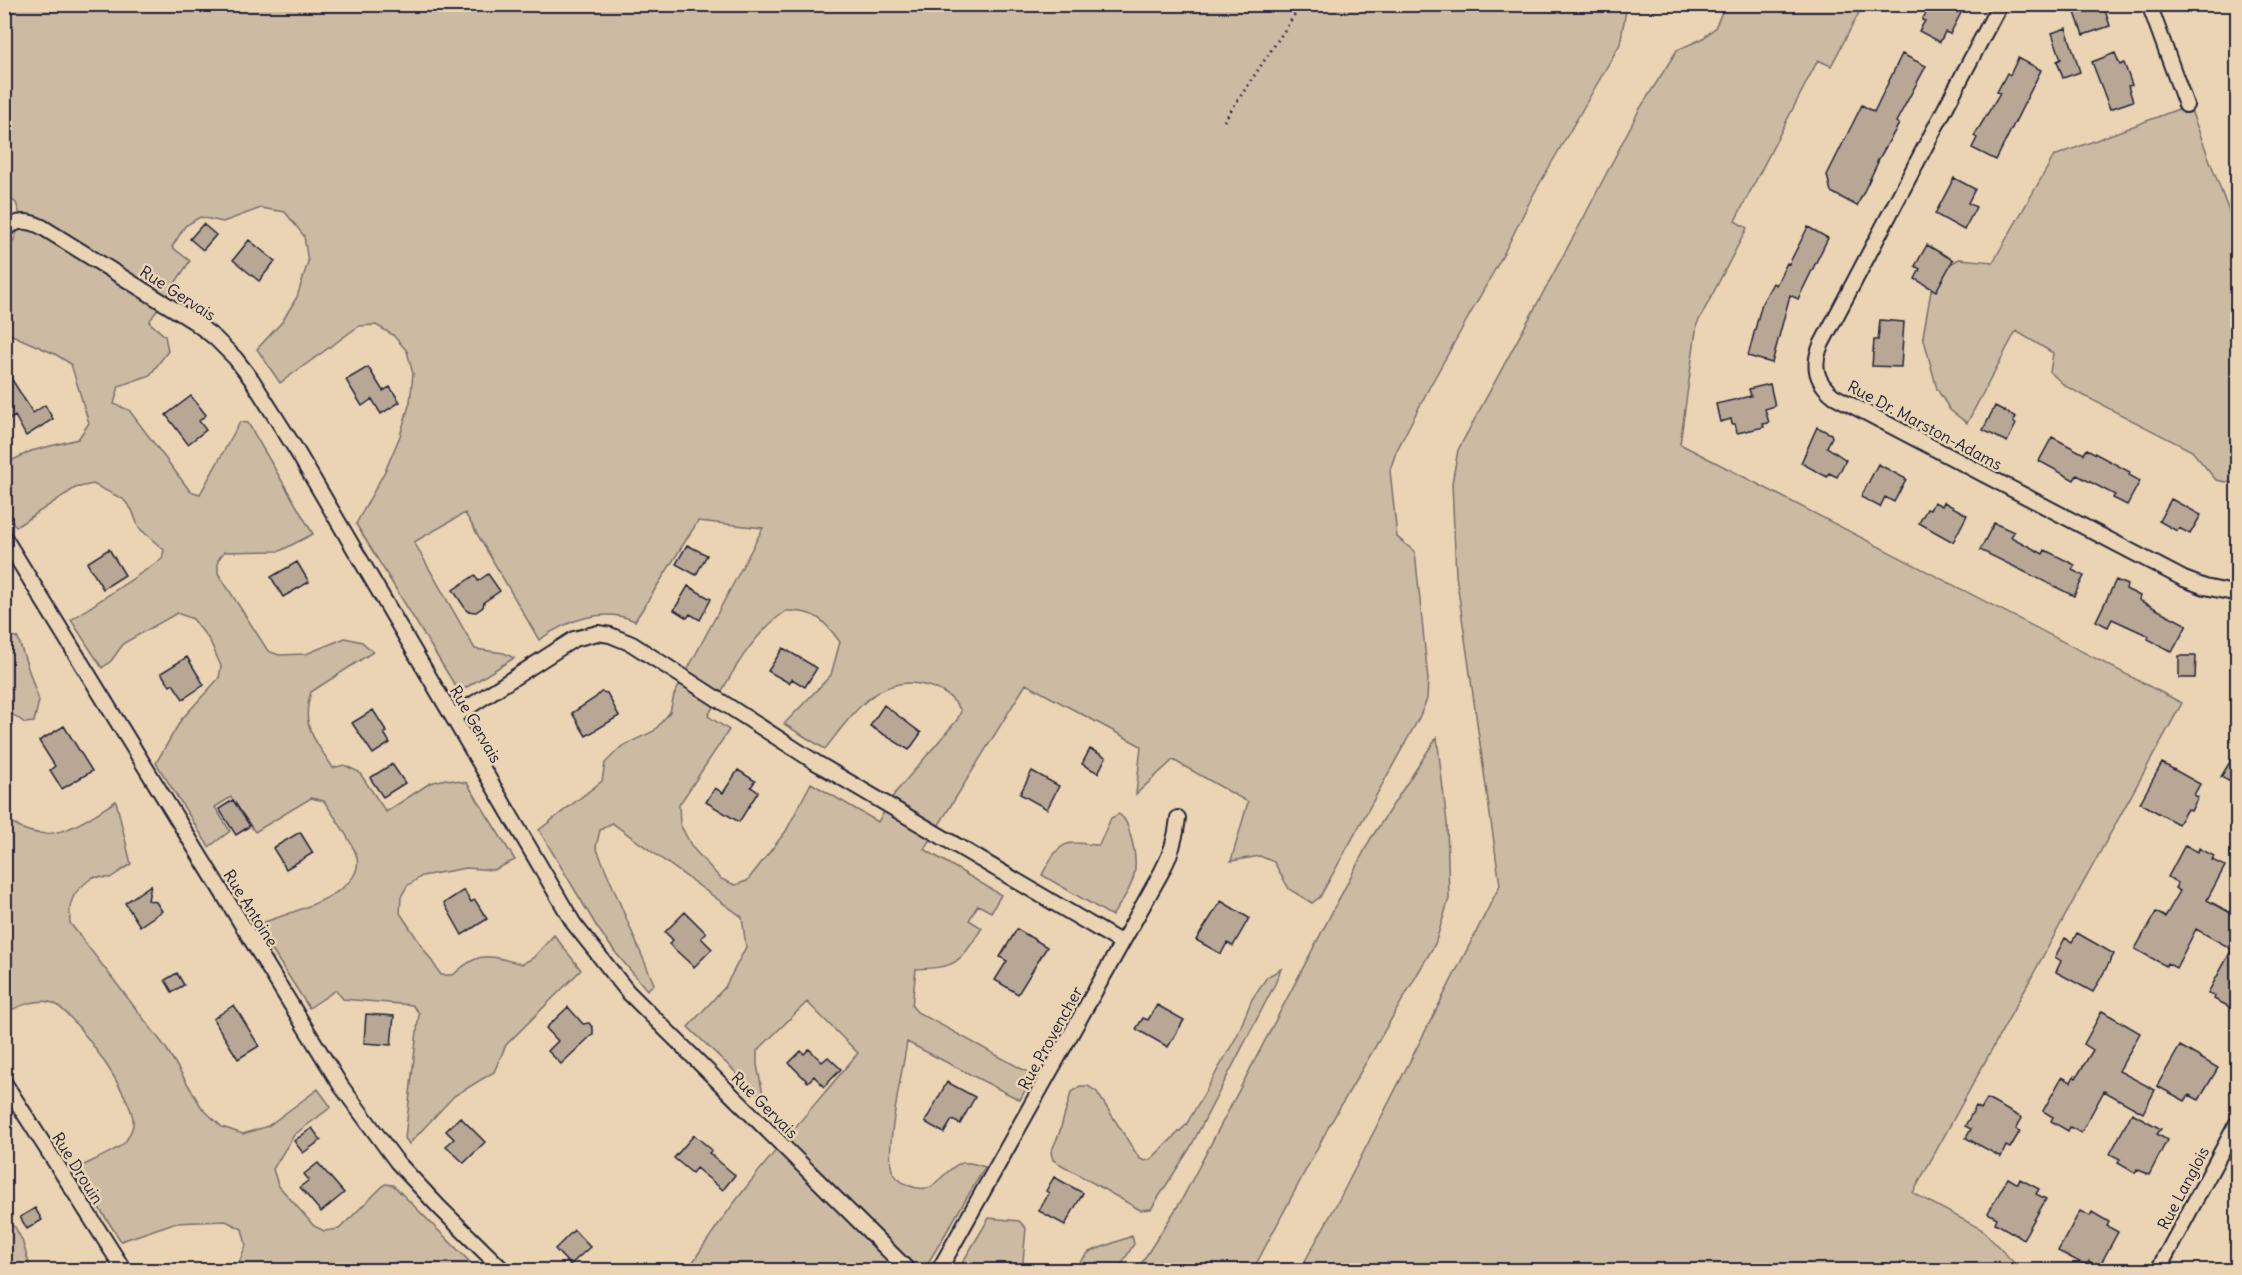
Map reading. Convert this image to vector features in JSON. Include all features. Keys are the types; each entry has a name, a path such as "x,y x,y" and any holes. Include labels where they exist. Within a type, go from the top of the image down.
{"street":[{"name":"Rue Dr. Marston-Adams","path":"2000,4 1821,345 1815,368 1818,379 1834,396 2184,579 2205,587 2238,594"},
{"path":"2149,4 2186,105"},
{"name":"Rue Gervais","path":"8,228 22,221 33,222 42,227 193,321 235,358 252,380 295,448 574,924 628,992 908,1270"},
{"name":"Rue Antoine","path":"4,537 341,1086 397,1162 438,1207 503,1270"},
{"path":"453,717 574,639 598,633 622,639 815,762 1122,943"},
{"name":"Rue Provencher","path":"939,1270 1171,855 1178,818"},
{"name":"Rue Drouin","path":"4,1082 124,1270"},
{"name":"Rue Langlois","path":"2158,1270 2238,1121"}],"path":[{"path":"1224,121 1302,4"}],"shaded area":[{"path":"5,5 1627,5 1620,44 1532,197 1396,452 1390,470 1397,537 1415,552 1428,679 1427,699 1419,718 1320,897 1312,903 1289,889 1274,862 1260,856 1231,861 1248,802 1173,760 1136,794 1141,746 1026,684 924,849 1001,895 991,912 978,905 969,920 982,928 962,956 941,967 916,969 912,1006 917,1012 1033,1075 1020,1100 907,1042 891,1145 890,1160 895,1175 908,1185 926,1188 931,1187 961,1163 966,1162 985,1167 924,1270 688,1270 747,1186 858,1053 807,1002 757,1051 757,1065 764,1099 688,1027 725,987 746,947 742,917 612,823 600,830 596,847 654,984 647,990 597,927 539,830 602,781 605,763 622,746 654,731 670,712 674,695 763,528 698,521 635,621 610,615 586,618 561,627 539,640 465,513 414,542 475,649 504,653 514,658 459,692 356,524 386,469 400,436 410,402 413,374 407,351 393,335 376,325 359,326 280,383 257,349 282,322 297,297 308,262 304,236 285,212 261,208 223,222 200,217 185,226 172,247 190,261 149,322 165,336 168,351 150,375 119,386 114,404 129,410 190,491 200,494 240,422 248,423 313,534 280,551 224,552 218,560 218,573 268,651 279,655 306,654 345,638 362,642 373,652 311,692 307,715 315,741 333,768 344,765 359,772 386,812 430,783 446,779 467,783 515,860 494,870 466,868 422,876 407,886 401,897 400,913 441,975 453,975 471,961 485,957 522,964 533,958 554,935 581,970 506,1045 494,1072 454,1096 409,1144 405,1138 419,1013 412,1005 343,999 336,990 309,1008 256,925 319,902 348,883 356,871 357,858 343,829 324,801 311,798 255,832 231,797 215,807 230,831 209,847 156,763 181,720 219,678 221,666 210,641 193,619 177,613 124,643 111,661 102,668 71,620 162,559 164,550 139,528 132,510 123,499 93,484 75,488 16,527 5,511 5,464 31,451 78,439 89,423 71,364 55,354 5,332 5,257 22,220 16,203 5,194","holes":["786,611 812,615 824,622 840,642 831,675 784,724 825,749 845,723 868,700 895,685 911,683 928,686 951,698 961,711 957,720 895,793 878,822 811,783 786,831 747,881 735,885 721,879 692,847 680,824 679,805 729,730 708,716 732,673 761,633 773,621"]},
{"path":"1725,5 1863,5 1831,66 1818,60 1735,221 1747,228 1697,324 1680,444 2182,703 1913,1193 1981,1229 2021,1270 1300,1270 1341,1196 1500,885 1456,575 1452,483 1458,450 1639,110 1677,50 1702,39 1715,28"},
{"path":"2189,105 2237,233 2237,484 2216,480 2192,451 2065,386 2050,372 2053,353 2016,331 1967,423 1950,410 1937,389 1923,336 1934,274 1959,259 1993,262 2054,156"},
{"path":"10,635 18,638 39,701 34,722 25,723 5,709 5,639"},
{"path":"1437,737 1447,823 1449,899 1435,944 1329,1126 1253,1270 1137,1270 1181,1201 1370,840"},
{"path":"116,801 131,864 110,878 93,877 81,887 71,902 70,923 166,1048 202,1108 222,1127 243,1134 268,1126 318,1089 331,1107 294,1135 273,1169 278,1185 314,1226 324,1231 339,1229 385,1184 393,1185 478,1270 436,1270 433,1267 421,1265 416,1270 236,1270 246,1245 242,1229 226,1221 174,1223 121,1241 74,1170 113,1150 126,1140 133,1124 132,1113 125,1097 88,1039 74,1022 53,1003 35,1002 4,1013 5,815 20,828 36,833 48,833 83,822"},
{"path":"1119,814 1125,820 1134,847 1135,868 1130,886 1112,916 1042,875 1054,854 1063,846 1075,843 1099,845 1111,818"},
{"path":"1281,969 1190,1148 1151,1209 1140,1210 1053,1160 1051,1152 1071,1093 1080,1086 1088,1086 1097,1092 1139,1158 1144,1161 1151,1159 1186,1125 1237,1036 1252,999 1267,977"},
{"path":"989,1218 1019,1221 1026,1228 1023,1261 1027,1270 958,1270"},
{"path":"5,1223 15,1227 22,1240 31,1270 5,1270"},
{"path":"1132,1236 1134,1244 1118,1270 1073,1270 1089,1252"}],"building":[{"path":"1931,4 1951,4 1962,11 1950,34 1945,32 1940,42 1919,31"},
{"path":"2072,4 2103,4 2110,26 2083,35"},
{"path":"2066,28 2080,72 2063,78 2057,61 2061,59 2052,33"},
{"path":"2115,53 2120,65 2124,63 2132,85 2128,86 2133,101 2110,109 2092,62"},
{"path":"1902,54 1926,66 1896,122 1899,124 1877,162 1857,206 1831,192 1827,175 1862,105 1874,112"},
{"path":"2018,58 2041,70 1996,160 1972,148 1977,138 1974,136 2000,93 1997,92 2007,73 2010,75"},
{"path":"1954,178 1975,189 1968,203 1976,207 1964,230 1935,214"},
{"path":"203,224 216,235 203,250 190,239"},
{"path":"1808,227 1828,238 1798,299 1790,295 1772,363 1748,356 1762,303 1773,283 1776,285 1787,263 1789,264"},
{"path":"249,240 275,261 259,281 233,260"},
{"path":"1927,245 1953,260 1936,291 1915,279 1920,269 1915,266"},
{"path":"1880,320 1904,322 1901,367 1872,366 1874,340 1878,340"},
{"path":"4,367 33,413 45,405 53,419 26,436 15,416 4,423"},
{"path":"368,367 383,391 390,387 400,402 381,414 372,399 362,406 346,380"},
{"path":"1770,384 1775,406 1765,409 1769,423 1763,424 1764,427 1737,433 1731,419 1720,422 1716,404 1751,396 1749,389"},
{"path":"191,396 206,415 199,421 206,430 188,444 166,415"},
{"path":"1995,406 2016,417 2013,422 2016,424 2007,442 1983,430"},
{"path":"1817,427 1831,434 1832,437 1827,447 1846,460 1837,477 1829,473 1827,477 1801,463"},
{"path":"2052,437 2084,454 2087,449 2130,472 2129,475 2140,481 2127,505 2113,498 2115,495 2077,475 2074,480 2039,461"},
{"path":"1878,464 1906,479 1894,502 1885,497 1880,507 1861,497"},
{"path":"2171,499 2201,515 2190,534 2179,528 2177,531 2159,521"},
{"path":"1934,502 1942,506 1944,502 1967,515 1953,542 1919,523"},
{"path":"1994,523 2014,532 2011,537 2043,554 2045,550 2075,565 2072,570 2084,576 2074,596 1980,550"},
{"path":"687,545 707,555 696,575 676,564"},
{"path":"109,549 125,575 103,589 87,563"},
{"path":"297,562 309,582 283,597 271,577"},
{"path":"488,574 500,591 484,602 483,607 476,612 467,611 453,590 475,575 478,581"},
{"path":"2116,580 2127,585 2126,589 2140,596 2139,600 2187,625 2172,652 2148,639 2149,636 2112,619 2108,627 2096,621"},
{"path":"688,586 711,599 700,620 690,614 687,618 674,610"},
{"path":"783,648 817,668 805,687 792,679 789,683 768,671"},
{"path":"2179,656 2196,656 2195,678 2179,678"},
{"path":"187,657 204,685 183,699 173,684 170,686 161,673"},
{"path":"601,692 607,693 619,716 586,736 572,713"},
{"path":"884,705 921,733 909,750 870,726"},
{"path":"373,710 387,732 384,733 390,743 373,754 352,723"},
{"path":"64,726 92,771 62,789 50,770 55,766 39,741"},
{"path":"2238,748 2238,786 2221,777"},
{"path":"1090,749 1106,757 1098,773 1082,764"},
{"path":"2162,763 2200,784 2194,795 2198,797 2191,811 2187,809 2178,824 2140,803"},
{"path":"392,764 405,783 383,797 370,778"},
{"path":"738,770 755,781 751,787 758,792 739,822 706,802 715,788 723,793"},
{"path":"1032,771 1059,786 1047,809 1020,794"},
{"path":"233,800 250,826 236,835 219,809"},
{"path":"300,832 313,853 286,869 273,848"},
{"path":"2185,845 2198,852 2199,848 2214,856 2212,860 2225,866 2207,900 2238,917 2238,1011 2214,999 2215,996 2208,993 2232,949 2196,929 2176,968 2167,963 2166,966 2135,949 2156,912 2165,917 2180,891 2175,888 2178,883 2168,877"},
{"path":"151,885 148,900 156,902 162,911 140,926 125,903"},
{"path":"464,890 471,902 475,900 487,919 462,935 444,903"},
{"path":"1221,901 1249,918 1233,946 1227,943 1221,954 1196,940"},
{"path":"685,912 706,933 701,938 712,949 694,967 669,944 673,940 665,932"},
{"path":"1017,929 1047,947 1018,994 995,980 1007,961 1000,957"},
{"path":"2077,933 2114,954 2093,992 2056,972 2061,961 2055,957 2065,938 2072,942"},
{"path":"177,973 184,985 172,992 165,980"},
{"path":"234,1005 259,1046 238,1059 213,1019"},
{"path":"1157,1005 1184,1020 1168,1047 1136,1029 1143,1018 1148,1020"},
{"path":"568,1007 583,1024 589,1023 593,1028 593,1034 561,1064 548,1051 558,1041 546,1028"},
{"path":"2102,1011 2140,1033 2119,1071 2155,1090 2143,1113 2104,1091 2081,1133 2070,1127 2068,1131 2051,1121 2053,1117 2043,1111 2062,1077 2071,1082 2074,1076 2076,1078 2093,1050 2084,1044"},
{"path":"366,1014 394,1016 391,1045 364,1043"},
{"path":"2180,1046 2218,1068 2199,1100 2189,1095 2185,1101 2157,1086"},
{"path":"809,1049 822,1062 828,1057 841,1069 824,1087 814,1076 808,1082 789,1063 801,1051 804,1054"},
{"path":"947,1082 975,1097 960,1124 952,1120 944,1133 925,1122"},
{"path":"1987,1099 2022,1118 2016,1129 2020,1131 2010,1148 2006,1146 2001,1157 1966,1138 1971,1129 1965,1126 1976,1106 1981,1109"},
{"path":"2132,1113 2161,1129 2157,1134 2167,1140 2149,1175 2137,1169 2135,1173 2118,1163 2120,1159 2110,1154"},
{"path":"460,1117 485,1142 464,1163 446,1146 454,1139 446,1131"},
{"path":"312,1128 321,1140 303,1153 294,1141"},
{"path":"694,1135 712,1150 709,1153 735,1175 723,1190 696,1168 692,1173 674,1158"},
{"path":"318,1163 344,1193 321,1212 300,1187 309,1180 304,1174"},
{"path":"1054,1177 1083,1193 1065,1225 1039,1211 1049,1193 1046,1191"},
{"path":"2008,1178 2018,1184 2020,1179 2039,1189 2036,1194 2046,1199 2023,1239 1995,1223 1997,1218 1988,1213"},
{"path":"35,1208 42,1220 27,1229 20,1217"},
{"path":"2080,1211 2090,1216 2092,1212 2109,1222 2107,1226 2118,1232 2099,1267 2089,1261 2087,1266 2058,1251"},
{"path":"574,1230 590,1247 570,1265 555,1249"}]}
